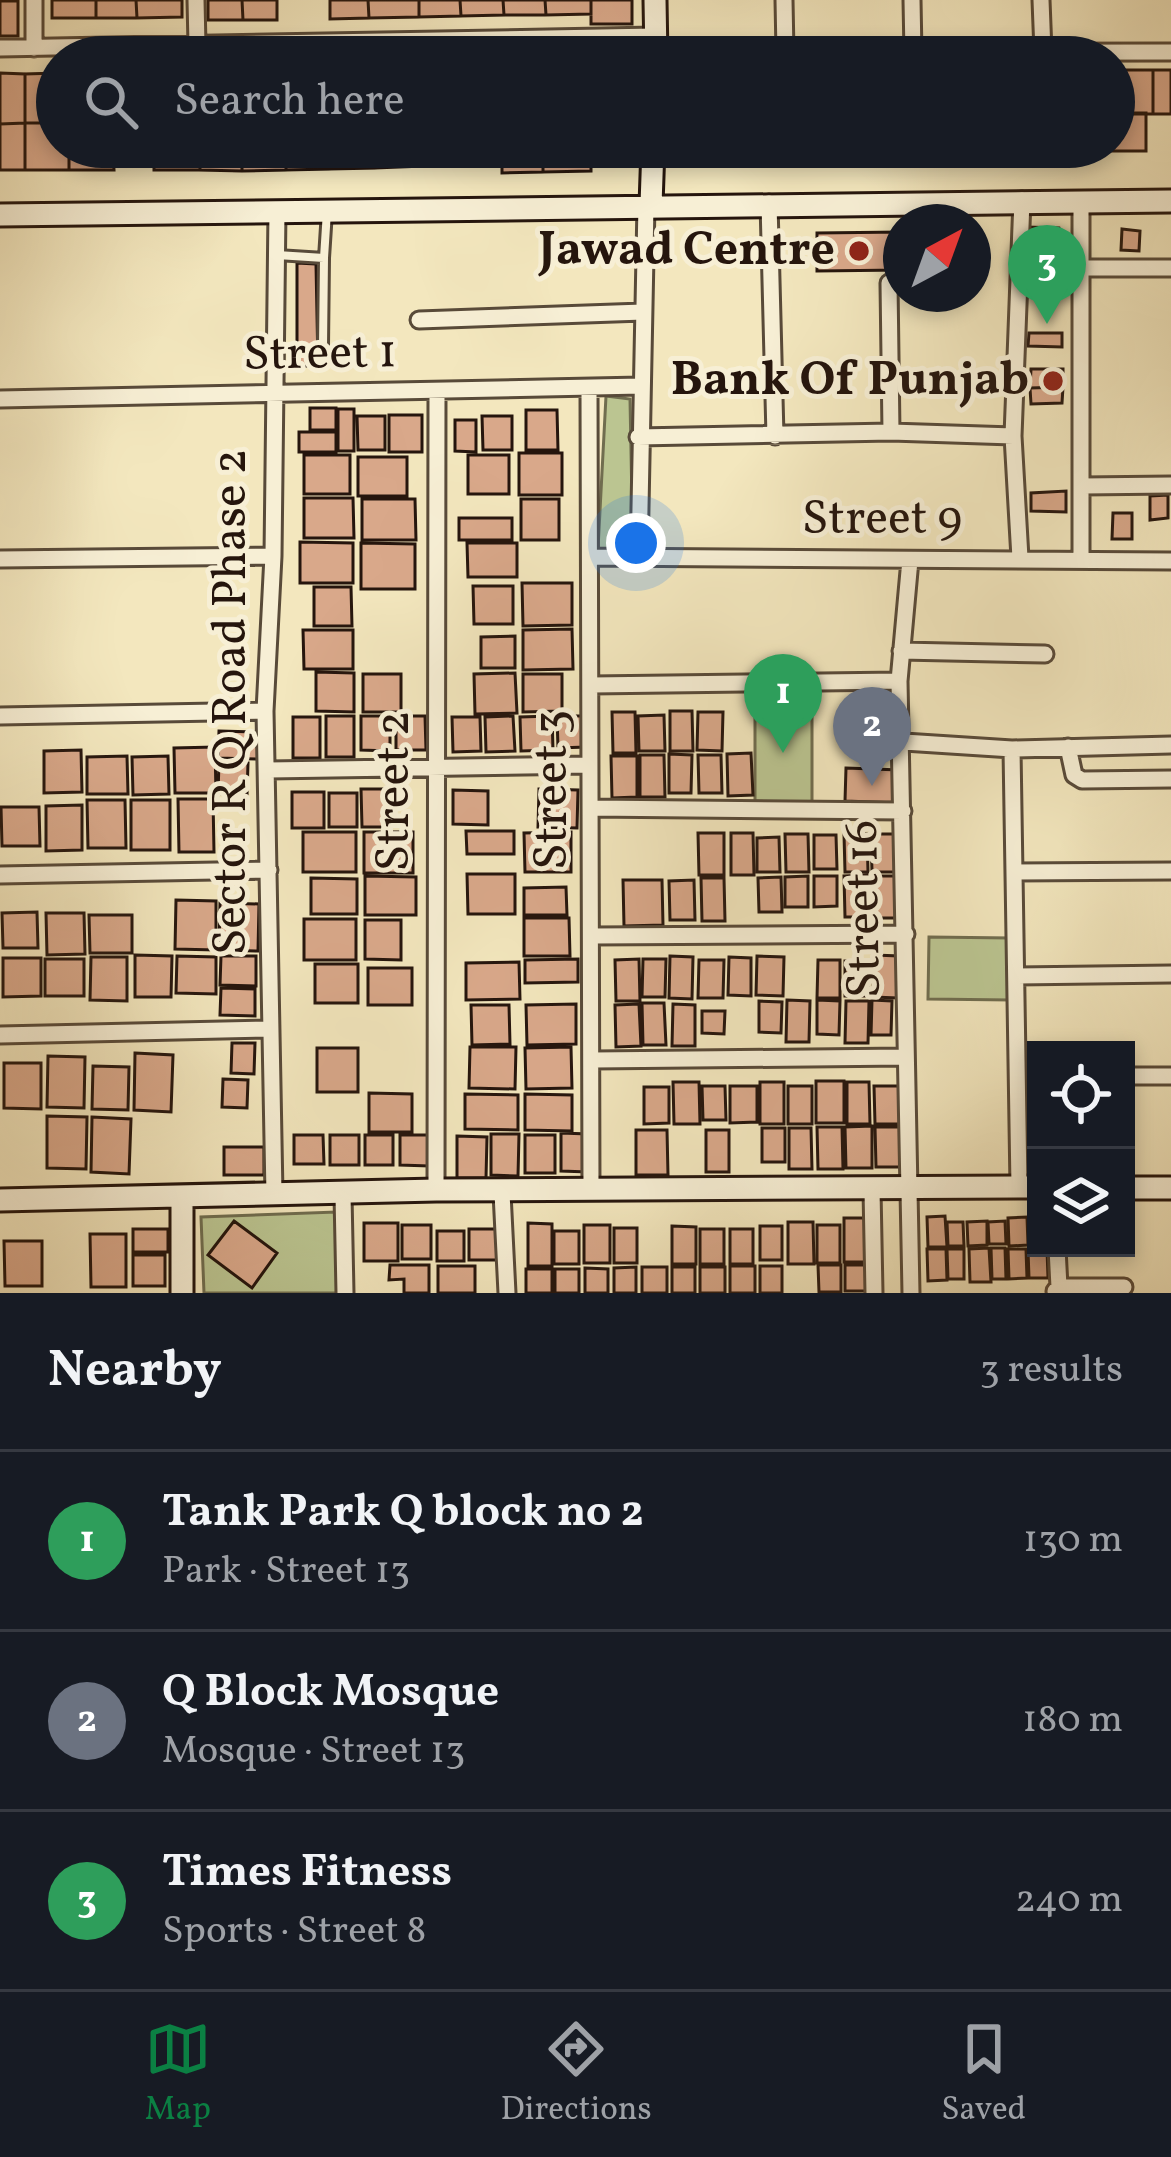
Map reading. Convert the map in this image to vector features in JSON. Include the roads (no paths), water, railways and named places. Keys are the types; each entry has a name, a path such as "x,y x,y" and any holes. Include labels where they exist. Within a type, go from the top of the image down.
{"street":[{"path":"0,48 34,49 34,0"},
{"path":"196,0 197,36"},
{"path":"655,0 656,36"},
{"path":"784,0 785,36"},
{"path":"912,0 913,36"},
{"path":"1041,0 1042,36"},
{"path":"1135,52 1171,52"},
{"path":"639,558 638,437 652,168"},
{"path":"1020,558 1013,436 1022,200"},
{"path":"0,215 1171,201"},
{"path":"1081,202 1081,559"},
{"path":"769,203 775,436"},
{"name":"Sector R Q Road Phase 2","path":"274,1194 266,711 277,211"},
{"path":"1081,268 1171,268"},
{"path":"419,320 644,312"},
{"path":"890,312 891,432"},
{"name":"Street 1","path":"0,399 589,391 641,386"},
{"name":"Street 3","path":"589,391 591,1190"},
{"name":"Street 2","path":"436,1190 437,392"},
{"path":"638,437 891,432 1013,436"},
{"path":"1083,487 1171,485"},
{"path":"0,559 273,556"},
{"name":"Street 9","path":"592,557 1171,562"},
{"name":"Street 16","path":"910,560 899,681 904,742 905,1185 911,1293"},
{"path":"902,651 1046,654"},
{"path":"592,685 899,681"},
{"path":"0,716 266,711"},
{"path":"904,742 1012,749 1171,746"},
{"path":"1068,747 1074,775 1082,780 1171,778"},
{"path":"1012,749 1017,1076 1027,1177"},
{"path":"269,770 589,765"},
{"path":"592,808 902,812"},
{"path":"0,875 269,870"},
{"path":"1015,872 1171,871"},
{"path":"593,936 905,934"},
{"path":"1017,976 1171,974"},
{"path":"0,1035 269,1029"},
{"path":"594,1060 905,1057"},
{"path":"1017,1076 1027,1076"},
{"path":"1135,1076 1171,1076"},
{"path":"0,1200 436,1190 1027,1187"},
{"path":"1135,1188 1171,1188"},
{"path":"872,1190 874,1293"},
{"path":"502,1192 507,1293"},
{"path":"343,1195 345,1293"},
{"path":"182,1198 182,1293"},
{"path":"1057,1257 1056,1290 1124,1287"}],"lane":[{"path":"323,346 327,212"},
{"path":"276,255 324,258"}],"place":[{"name":"Jawad Centre","path":"859,251"},
{"name":"Times Fitness","path":"1047,324"},
{"name":"Bank Of Punjab","path":"1053,381"},
{"name":"Tank Park Q block no 2","path":"783,753"},
{"name":"Q Block Mosque","path":"872,786"}]}
